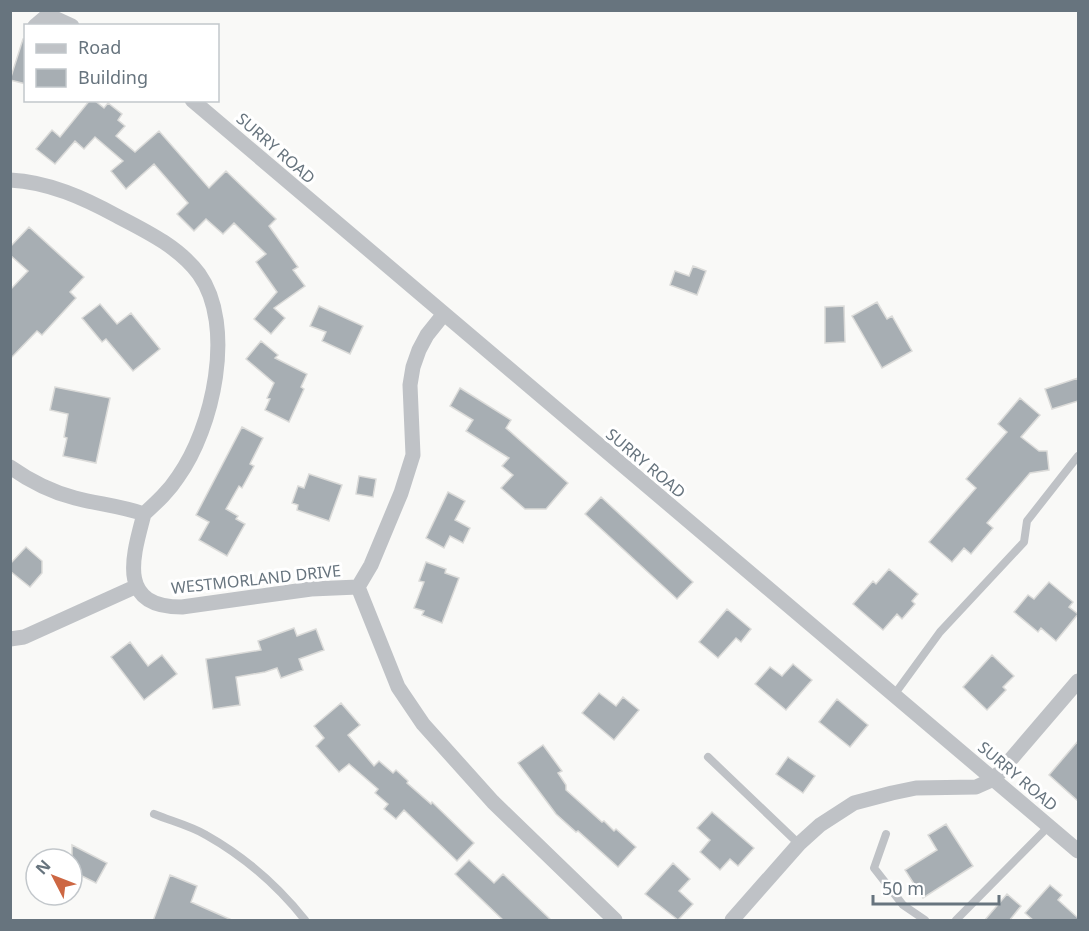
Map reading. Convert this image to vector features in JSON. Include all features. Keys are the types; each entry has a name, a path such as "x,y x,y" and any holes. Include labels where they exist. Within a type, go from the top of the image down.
{"street":[{"path":"37,24 48,15 68,24"},
{"name":"SURRY ROAD","path":"194,102 1078,851"},
{"path":"10,180 38,183 59,190 104,209 164,242 198,273 212,299 217,319 213,386 205,419 180,476 144,514 132,561 132,574 137,586 24,637 10,639"},
{"path":"358,587 371,565 401,493 413,455 410,385 413,367 427,335 443,315"},
{"path":"10,467 40,485 74,498 144,514"},
{"name":"WESTMORLAND DRIVE","path":"137,586 152,600 172,607 311,589 358,587 398,687 423,724 493,802 615,921"},
{"path":"732,921 799,844 820,825 854,803 916,788 976,787 994,779 1078,681"}],"lane":[{"path":"894,695 940,632 1024,542 1027,521 1078,456"},
{"path":"708,757 799,844"},
{"path":"154,814 205,834 256,868 291,903 305,921"},
{"path":"956,921 1049,826"},
{"path":"886,834 874,868 903,905 925,921"}],"building":[{"path":"23,39 24,39 24,84 10,80"},
{"path":"88,102 96,102 104,108 108,103 122,114 118,120 125,126 116,136 135,152 159,131 209,188 226,171 276,219 269,226 298,267 293,270 305,286 274,308 285,318 271,334 254,319 277,292 256,262 266,254 234,223 223,234 206,219 194,231 177,214 188,203 154,164 126,189 111,171 123,161 95,137 84,149 75,141 55,164 36,149 52,130 60,137"},
{"path":"29,227 84,277 70,292 76,298 42,335 37,331 10,359 10,290 28,271 10,255 10,247"},
{"path":"693,266 706,271 697,295 670,285 675,271 689,276"},
{"path":"877,302 887,319 892,316 912,351 882,368 852,316"},
{"path":"100,304 117,324 131,313 160,349 133,371 106,339 102,342 82,318"},
{"path":"319,306 363,326 350,354 322,341 326,332 310,326"},
{"path":"844,306 845,342 825,343 825,307"},
{"path":"261,341 278,355 275,358 307,374 301,387 304,389 289,422 265,410 270,399 267,398 274,383 246,359"},
{"path":"1078,378 1078,401 1052,409 1045,389"},
{"path":"55,387 110,398 96,463 63,456 67,438 64,437 68,414 50,410"},
{"path":"460,388 511,420 506,428 568,483 546,509 525,509 501,488 513,475 502,466 509,458 466,431 473,420 450,406"},
{"path":"1020,398 1040,415 1021,437 1039,451 1047,451 1049,470 1030,473 987,523 993,528 971,554 964,548 952,562 929,542 976,488 966,479 1007,432 998,424"},
{"path":"242,427 263,438 250,464 254,466 242,488 239,486 226,509 238,516 236,519 245,524 227,556 199,540 209,522 196,515"},
{"path":"309,474 342,485 329,521 297,510 298,505 292,503 298,486 304,488"},
{"path":"359,476 376,479 373,497 356,494"},
{"path":"448,492 465,501 455,520 470,528 463,543 450,536 444,548 426,538"},
{"path":"601,497 693,582 677,599 585,514"},
{"path":"26,547 42,561 42,573 30,587 10,571 10,564"},
{"path":"426,562 446,569 445,573 459,578 442,623 422,615 424,611 414,608 424,582 419,581"},
{"path":"889,569 918,594 912,601 915,604 902,619 897,614 883,630 853,604 873,581 876,584"},
{"path":"1049,582 1073,602 1069,607 1078,614 1056,641 1041,628 1038,632 1014,612 1028,595 1034,599"},
{"path":"727,609 751,629 741,642 736,638 718,658 699,642"},
{"path":"294,628 297,636 316,629 324,650 299,659 303,670 281,678 277,668 236,677 240,705 213,709 206,659 261,650 258,641"},
{"path":"130,642 148,666 162,655 177,674 144,700 111,657"},
{"path":"992,655 1014,676 1003,687 1006,690 987,710 963,687"},
{"path":"793,664 812,680 786,710 755,684 770,667 782,676"},
{"path":"599,693 616,706 623,697 639,710 614,740 582,713"},
{"path":"837,699 868,725 850,747 819,722"},
{"path":"341,703 360,725 348,735 374,766 379,761 393,773 396,770 408,781 407,783 431,804 432,802 474,843 457,861 404,810 396,819 384,809 388,804 375,793 378,789 349,764 339,772 316,746 324,738 314,726"},
{"path":"1078,741 1078,801 1049,775"},
{"path":"543,745 562,771 558,773 566,785 566,790 602,822 604,821 614,831 616,829 636,847 618,867 556,814 518,763"},
{"path":"788,757 815,776 803,793 776,774"},
{"path":"712,812 754,848 738,866 730,859 720,870 700,852 710,840 697,828"},
{"path":"946,824 973,866 923,898 905,870 937,850 928,835"},
{"path":"84,851 107,863 96,883 84,877"},
{"path":"469,860 494,883 503,874 552,921 504,921 455,874"},
{"path":"673,863 690,879 679,891 693,904 678,920 645,894"},
{"path":"170,875 197,886 191,902 234,921 153,921"},
{"path":"1050,885 1062,895 1058,900 1078,918 1078,921 1034,921 1025,913"},
{"path":"1007,894 1021,906 1009,921 984,921"}]}
